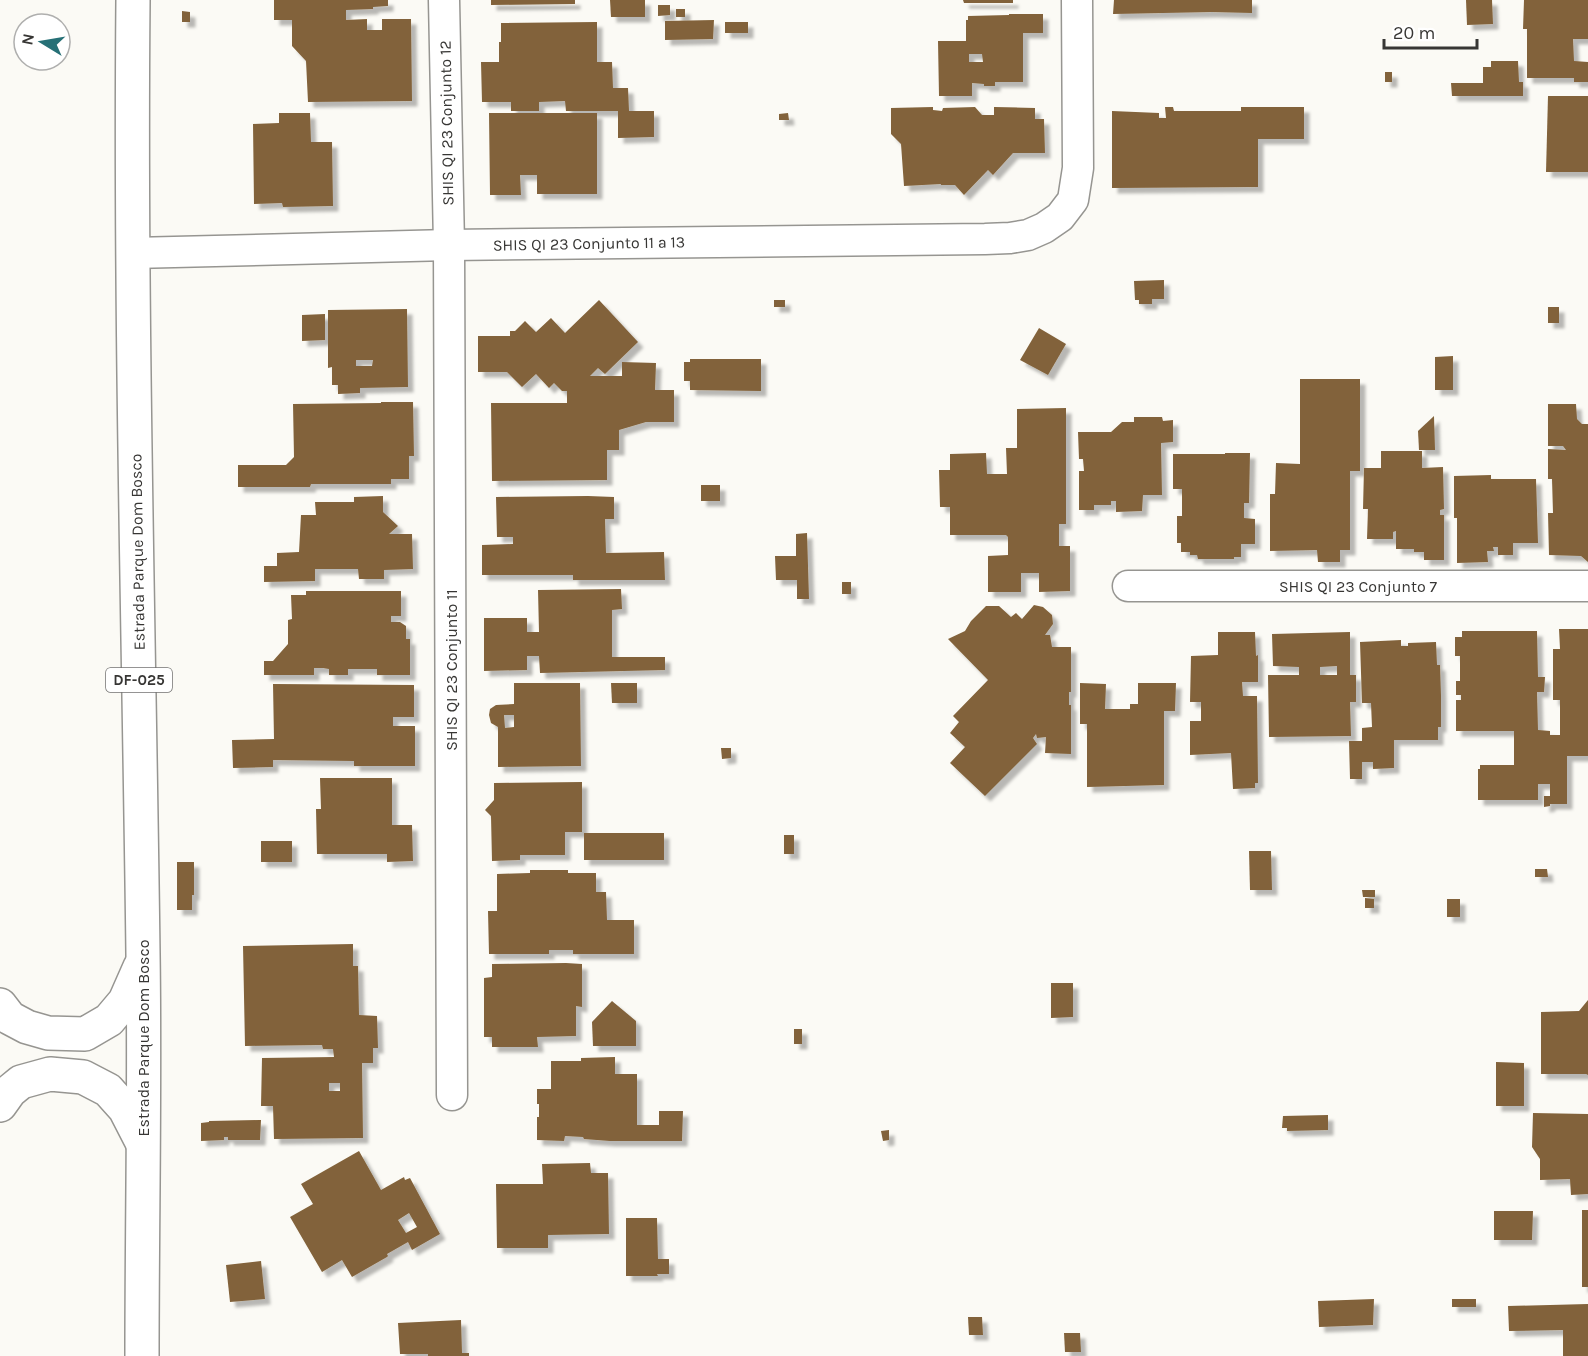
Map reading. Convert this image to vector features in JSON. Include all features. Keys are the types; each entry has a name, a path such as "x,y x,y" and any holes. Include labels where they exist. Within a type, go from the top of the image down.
{"main road":[{"name":"Estrada Parque Dom Bosco","path":"133,0 133,253 143,959 142,1356"},
{"path":"0,1005 10,1018 27,1028 48,1033 85,1034 109,1020 125,1000 143,959"},
{"path":"0,1105 21,1082 50,1074 83,1077 108,1090 125,1109 143,1144"}],"street":[{"name":"SHIS QI 23 Conjunto 12","path":"444,0 449,245"},
{"name":"SHIS QI 23 Conjunto 11 a 13","path":"133,253 449,245 985,239 1028,235 1060,217 1072,200 1078,168 1077,0"},
{"name":"SHIS QI 23 Conjunto 11","path":"449,245 452,1095"},
{"name":"SHIS QI 23 Conjunto 7","path":"1128,586 1588,586"}],"building":[{"path":"274,0 388,0 388,6 346,10 346,20 367,19 367,30 382,30 382,19 411,19 412,101 308,102 306,61 292,46 292,20 274,20"},
{"path":"491,0 575,0 575,4 491,5"},
{"path":"610,0 645,0 645,17 611,17"},
{"path":"963,0 1013,0 1013,3 964,3"},
{"path":"1114,0 1252,0 1252,13 1113,14"},
{"path":"1466,0 1492,0 1493,24 1467,25"},
{"path":"1524,0 1588,0 1588,39 1573,39 1574,61 1588,62 1588,82 1574,82 1574,78 1527,78 1527,29 1523,29"},
{"path":"658,5 670,5 670,15 658,16"},
{"path":"676,9 685,9 685,17 676,17"},
{"path":"182,11 190,12 190,22 182,22"},
{"path":"1043,14 1043,33 1023,33 1023,82 995,82 995,86 972,83 972,96 939,96 938,41 966,41 968,16","holes":["969,54 982,54 983,62 969,62"]},
{"path":"714,20 713,39 665,40 665,21"},
{"path":"597,22 597,62 612,62 613,88 628,88 629,111 654,111 654,137 618,138 618,111 566,111 565,101 539,102 539,111 511,111 511,102 482,102 481,62 499,62 501,23"},
{"path":"725,22 748,22 748,33 725,33"},
{"path":"1491,61 1518,61 1519,82 1523,82 1523,96 1452,96 1451,83 1483,83 1483,67 1491,67"},
{"path":"1385,72 1392,72 1392,82 1385,82"},
{"path":"1548,96 1588,96 1588,172 1546,172"},
{"path":"933,107 933,110 942,111 943,108 975,107 982,115 994,115 994,107 1035,108 1035,119 1044,119 1045,153 1013,153 993,175 988,170 964,195 955,185 904,186 901,144 891,134 891,108"},
{"path":"1165,107 1173,107 1174,111 1241,111 1241,107 1304,107 1304,139 1258,139 1258,187 1112,188 1112,111 1159,113 1159,118 1166,118"},
{"path":"279,113 310,113 311,142 332,142 333,206 283,207 282,203 254,204 253,124 279,123"},
{"path":"489,113 597,113 597,194 537,194 537,175 520,175 521,195 490,195"},
{"path":"788,113 789,120 779,120 779,114"},
{"path":"1164,280 1164,299 1152,299 1152,304 1139,304 1139,300 1135,300 1134,281"},
{"path":"599,300 638,342 605,374 598,368 590,376 622,376 622,362 656,363 655,390 674,390 674,422 646,422 619,430 619,450 607,450 607,480 492,481 491,403 567,403 567,391 562,391 554,383 549,388 536,374 522,387 507,372 478,372 478,336 510,336 510,331 515,331 525,321 536,332 551,318 565,333"},
{"path":"774,300 785,300 785,307 774,307"},
{"path":"1548,307 1559,307 1559,323 1548,323"},
{"path":"407,309 408,387 360,388 360,393 338,394 338,385 332,385 332,367 328,368 328,310","holes":["356,360 373,360 372,366 356,366"]},
{"path":"325,314 325,340 302,341 302,315"},
{"path":"1039,328 1066,344 1048,375 1020,360"},
{"path":"1453,356 1453,390 1435,390 1435,357"},
{"path":"690,359 761,359 761,391 690,390 690,381 684,381 684,362 690,362"},
{"path":"1300,379 1360,379 1360,471 1350,471 1350,550 1340,550 1340,562 1318,562 1317,550 1270,551 1270,494 1275,494 1276,463 1300,464"},
{"path":"413,402 414,456 409,456 409,479 391,479 391,484 238,487 238,465 286,465 294,457 293,404"},
{"path":"1548,404 1576,404 1577,419 1582,424 1588,424 1588,562 1581,556 1549,555 1548,513 1553,513 1552,479 1548,479 1548,449 1566,450 1563,446 1548,446"},
{"path":"1066,408 1066,524 1059,524 1059,546 1070,546 1070,591 1039,592 1039,573 1021,573 1021,592 988,592 988,556 1008,555 1008,537 1006,535 950,535 950,507 940,507 939,470 950,470 950,454 986,453 987,474 1007,474 1006,448 1017,448 1017,409"},
{"path":"1434,416 1435,450 1419,450 1418,431"},
{"path":"1134,417 1162,417 1163,421 1173,420 1173,442 1161,443 1162,495 1143,495 1142,511 1116,512 1116,501 1111,501 1111,505 1094,505 1094,510 1079,510 1079,471 1084,471 1083,459 1079,459 1078,432 1111,432 1122,422 1134,422"},
{"path":"1381,451 1422,451 1422,468 1443,467 1444,509 1440,510 1440,515 1444,515 1444,560 1424,560 1424,552 1414,552 1414,549 1396,549 1396,531 1393,532 1393,539 1367,539 1368,509 1363,509 1364,468 1381,468"},
{"path":"1250,453 1249,503 1244,503 1244,518 1255,519 1255,544 1241,544 1241,557 1234,557 1234,559 1198,559 1197,555 1190,555 1190,552 1181,552 1181,543 1177,543 1177,516 1182,516 1182,489 1173,489 1173,454"},
{"path":"1491,475 1491,479 1536,479 1538,543 1513,543 1513,555 1498,555 1498,547 1493,547 1494,551 1487,551 1488,562 1457,563 1454,476"},
{"path":"701,485 720,485 720,501 701,501"},
{"path":"383,496 383,512 398,526 389,534 412,534 413,569 384,570 384,579 359,579 358,569 315,569 315,581 264,582 264,566 277,566 277,553 299,552 301,515 316,515 315,502 354,502 354,497"},
{"path":"496,497 614,497 614,519 605,519 606,553 664,552 665,580 573,580 573,575 482,575 482,545 513,544 513,537 497,537"},
{"path":"807,533 809,599 797,599 797,580 776,580 775,556 796,556 796,534"},
{"path":"842,582 851,582 851,594 842,594"},
{"path":"621,589 622,609 612,610 612,657 665,657 665,670 540,673 539,656 527,656 527,670 484,671 484,618 527,618 527,632 539,632 538,590"},
{"path":"306,591 401,591 401,616 391,616 391,622 400,622 406,626 406,639 410,639 410,675 377,675 377,669 348,669 348,675 329,675 329,669 314,668 314,675 264,675 264,661 273,661 288,644 288,620 292,619 291,595 306,595"},
{"path":"1034,605 1043,607 1052,615 1053,624 1045,635 1050,635 1052,647 1071,647 1069,705 1071,705 1071,754 1045,753 1046,737 1037,738 1036,734 1033,738 1037,744 985,796 950,763 965,747 950,733 959,722 953,716 988,680 948,639 965,631 971,621 986,606 999,606 1011,617 1016,613 1022,619"},
{"path":"1559,629 1588,629 1588,756 1567,756 1567,804 1550,804 1544,807 1544,796 1550,796 1550,784 1538,784 1538,800 1478,800 1480,765 1514,765 1514,731 1456,731 1456,700 1461,700 1461,695 1456,695 1456,681 1460,681 1460,656 1455,656 1455,637 1462,637 1462,631 1537,631 1538,677 1545,677 1544,692 1537,692 1538,730 1550,731 1550,735 1560,735 1560,700 1553,700 1553,649 1560,649"},
{"path":"1218,632 1255,632 1258,682 1242,682 1243,696 1257,696 1258,783 1255,783 1255,788 1233,789 1231,753 1190,755 1190,721 1201,721 1201,702 1190,702 1191,656 1218,655"},
{"path":"1350,632 1350,675 1356,675 1356,702 1350,702 1351,736 1269,737 1268,675 1299,675 1299,667 1273,666 1272,634","holes":["1337,666 1337,675 1320,675 1320,667"]},
{"path":"1401,640 1401,646 1408,646 1408,643 1436,642 1437,665 1440,665 1441,696 1441,727 1438,727 1438,740 1394,740 1394,768 1373,769 1373,762 1362,762 1362,779 1350,779 1349,741 1362,741 1362,728 1372,727 1371,703 1362,703 1360,642"},
{"path":"514,683 580,683 581,766 498,767 498,727 491,723 490,709 496,705 514,704","holes":["504,715 514,715 514,727 505,728"]},
{"path":"611,683 637,683 637,703 612,703"},
{"path":"1080,683 1106,684 1105,709 1130,709 1130,704 1138,704 1138,683 1176,683 1175,711 1164,711 1164,785 1087,787 1087,724 1080,724"},
{"path":"273,684 414,685 414,717 393,717 393,726 415,726 415,766 354,766 354,761 273,760 273,767 233,768 232,740 274,739"},
{"path":"721,748 731,748 731,758 722,759"},
{"path":"320,778 392,778 392,825 412,825 413,861 387,862 387,854 317,854 316,809 321,809"},
{"path":"582,782 582,832 565,832 565,855 520,855 520,860 492,861 491,816 485,810 494,800 494,783"},
{"path":"584,833 664,833 664,860 584,860"},
{"path":"784,835 794,835 794,854 784,854"},
{"path":"261,841 292,841 292,862 261,862"},
{"path":"1249,851 1271,851 1272,890 1250,890"},
{"path":"177,862 194,862 192,910 177,910"},
{"path":"1535,869 1547,869 1548,877 1535,877"},
{"path":"530,870 596,873 596,892 606,892 607,920 634,920 634,954 573,954 573,950 549,950 549,954 489,954 488,911 497,911 497,874 530,873"},
{"path":"1362,890 1375,890 1375,897 1363,897"},
{"path":"1365,898 1374,899 1374,908 1365,908"},
{"path":"1447,899 1460,899 1460,917 1447,917"},
{"path":"353,944 353,966 358,966 359,1015 377,1016 378,1048 373,1048 373,1063 362,1063 363,1138 274,1139 273,1106 261,1106 262,1058 334,1057 333,1049 323,1049 322,1045 245,1046 243,946","holes":["329,1083 340,1083 340,1091 329,1091"]},
{"path":"492,964 582,964 582,1007 576,1006 576,1036 537,1037 538,1047 492,1047 492,1037 484,1037 484,978 492,977"},
{"path":"1051,983 1073,983 1073,1017 1051,1018"},
{"path":"1588,1000 1588,1075 1541,1074 1541,1012 1579,1011"},
{"path":"612,1001 636,1021 636,1046 593,1046 592,1022"},
{"path":"794,1029 802,1029 802,1044 794,1044"},
{"path":"615,1057 615,1074 637,1074 637,1125 659,1125 659,1111 683,1111 682,1141 610,1141 565,1136 564,1141 537,1140 539,1104 537,1104 537,1089 551,1089 551,1061 581,1061 581,1058"},
{"path":"1496,1062 1524,1063 1524,1106 1496,1106"},
{"path":"1533,1113 1588,1114 1588,1194 1571,1195 1570,1179 1540,1180 1540,1159 1532,1147"},
{"path":"1328,1115 1328,1130 1287,1131 1287,1128 1282,1128 1283,1116"},
{"path":"261,1120 260,1140 228,1140 228,1137 224,1137 224,1140 201,1141 201,1123"},
{"path":"889,1130 889,1140 883,1141 881,1131"},
{"path":"359,1151 381,1190 404,1177 405,1180 410,1178 440,1234 412,1250 408,1242 352,1277 342,1260 322,1272 290,1217 313,1204 301,1184","holes":["409,1213 417,1227 406,1233 398,1220"]},
{"path":"590,1163 591,1173 608,1173 609,1234 548,1235 548,1248 497,1248 496,1184 543,1184 542,1164"},
{"path":"1582,1210 1588,1210 1588,1287 1582,1287"},
{"path":"1494,1211 1533,1211 1532,1240 1494,1240"},
{"path":"626,1218 657,1218 658,1259 669,1259 669,1274 626,1276"},
{"path":"261,1261 265,1299 230,1302 226,1265"},
{"path":"1374,1299 1373,1325 1319,1327 1318,1301"},
{"path":"1452,1299 1476,1299 1476,1307 1452,1307"},
{"path":"1588,1304 1588,1356 1563,1356 1563,1330 1509,1331 1508,1306"},
{"path":"968,1317 982,1317 983,1335 969,1335"},
{"path":"461,1320 462,1353 469,1353 469,1356 400,1354 398,1323"},
{"path":"1064,1333 1080,1333 1081,1352 1065,1352"}]}
